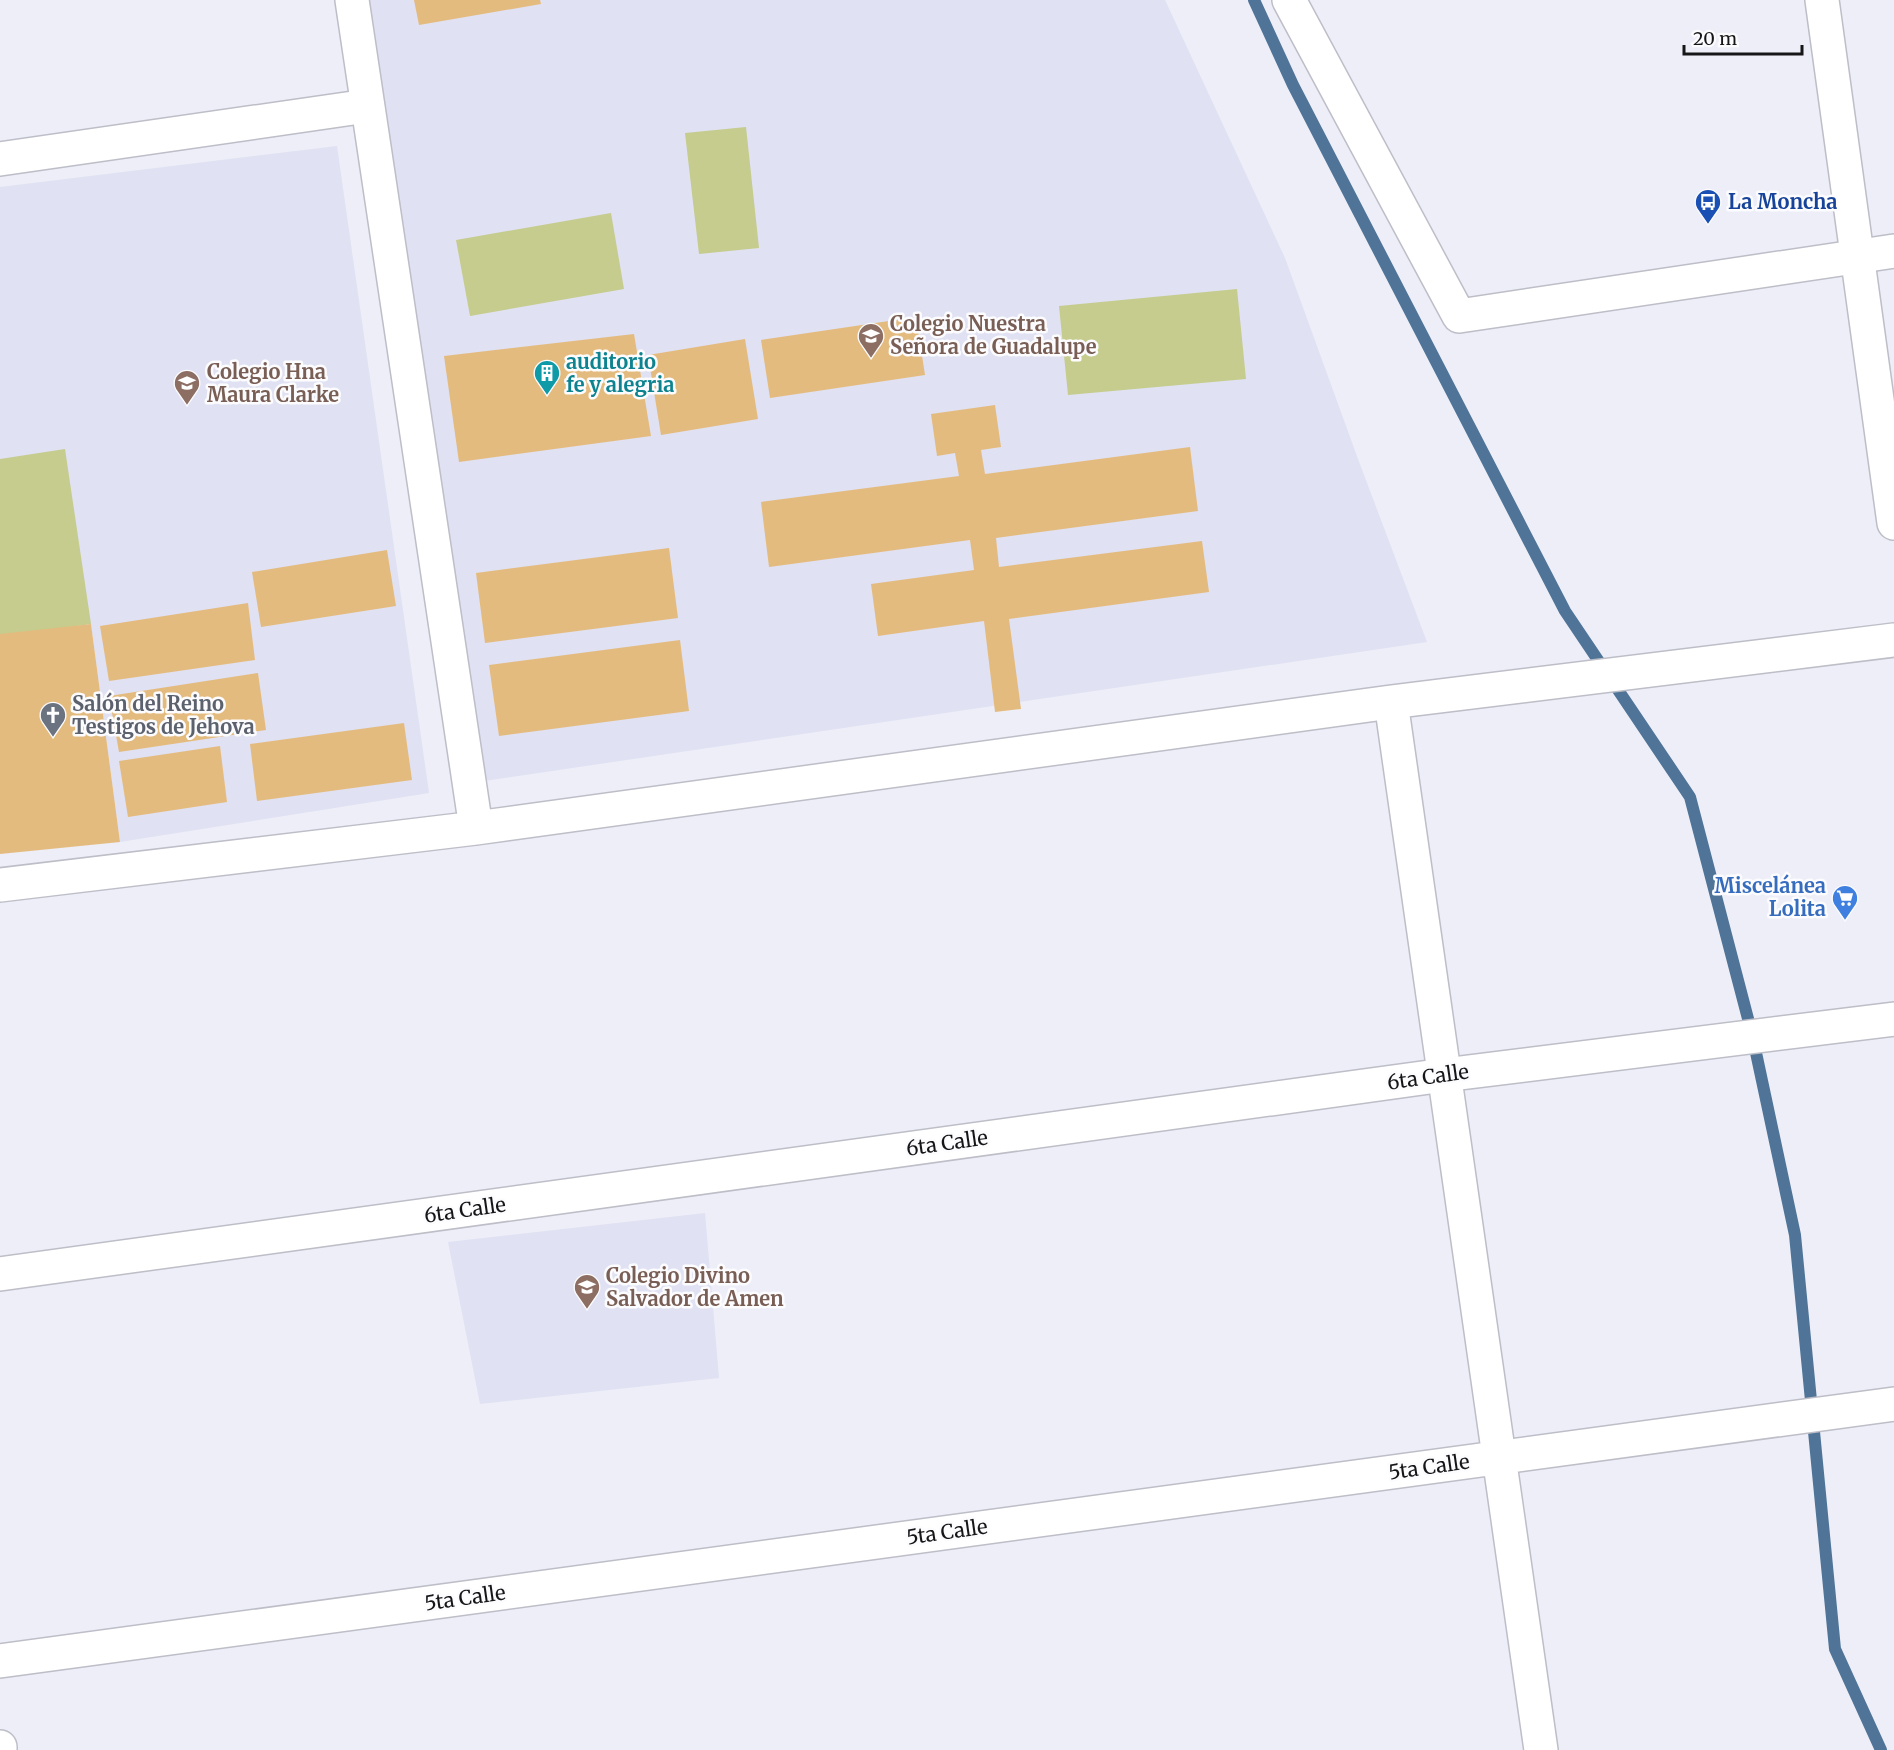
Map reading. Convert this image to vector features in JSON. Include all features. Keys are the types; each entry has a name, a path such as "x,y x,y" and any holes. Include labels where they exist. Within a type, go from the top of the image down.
{"street":[{"path":"351,0 476,828"},
{"path":"1289,0 1459,316 1894,251"},
{"path":"1822,0 1894,523"},
{"path":"0,159 368,106"},
{"path":"0,885 476,828 1391,702 1894,640"},
{"path":"1391,702 1541,1750"},
{"name":"6ta Calle","path":"0,1274 1444,1075 1894,1019"},
{"name":"5ta Calle","path":"0,1661 1894,1404"}],"shaded area":[{"name":"Colegio Nuestra Señora de Guadalupe","path":"367,0 1165,0 1285,258 1427,642 484,781"},
{"name":"Colegio Hna Maura Clarke","path":"337,146 429,793 120,842 91,624 0,634 0,187"},
{"name":"Colegio Divino Salvador de Amen","path":"705,1213 719,1378 480,1404 448,1242"}],"green space":[{"path":"746,127 759,248 699,254 685,133"},
{"path":"611,213 624,289 470,316 456,240"},
{"path":"1237,289 1246,379 1068,395 1059,306"},
{"path":"65,449 91,624 0,637 0,459"}],"building":[{"path":"414,0 540,0 541,4 419,25"},
{"path":"916,317 925,375 770,398 761,340"},
{"name":"auditorio fe y alegria","path":"634,334 651,436 459,462 444,356"},
{"path":"745,339 758,419 661,435 648,355"},
{"path":"995,405 1001,447 981,450 985,474 1190,447 1198,511 996,538 999,567 1202,541 1209,592 1009,619 1021,709 995,712 984,621 878,636 871,584 974,570 970,540 769,567 761,502 959,476 955,453 937,456 931,414"},
{"path":"669,548 678,618 485,643 476,573"},
{"path":"387,550 396,606 261,627 252,572"},
{"path":"248,603 255,660 109,681 100,626"},
{"name":"Salón del Reino Testigos de Jehova","path":"91,624 120,842 0,854 0,634"},
{"path":"680,640 689,711 499,736 489,665"},
{"path":"258,673 266,730 119,752 109,696"},
{"path":"404,723 412,780 257,801 250,744"},
{"path":"220,746 227,802 128,817 119,761"}],"waterway":[{"path":"1254,0 1293,85 1565,611 1690,797 1752,1034 1795,1235 1835,1649 1881,1750"}],"place":[{"name":"La Moncha","path":"1708,225"},
{"name":"Colegio Nuestra Señora de Guadalupe","path":"871,359"},
{"name":"auditorio fe y alegria","path":"547,396"},
{"name":"Colegio Hna Maura Clarke","path":"187,406"},
{"name":"Salón del Reino Testigos de Jehova","path":"53,738"},
{"name":"Miscelánea Lolita","path":"1845,921"},
{"name":"Colegio Divino Salvador de Amen","path":"587,1310"}]}
